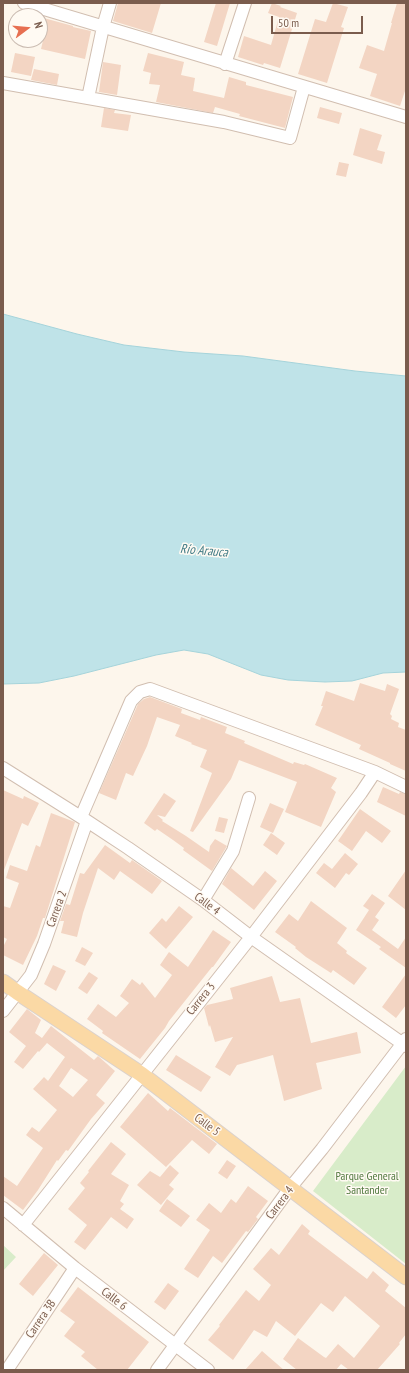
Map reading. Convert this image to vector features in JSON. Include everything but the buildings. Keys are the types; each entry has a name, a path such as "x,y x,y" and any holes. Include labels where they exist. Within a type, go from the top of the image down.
{"main road":[{"name":"Calle 5","path":"3,982 141,1074 406,1277"}],"street":[{"path":"24,3 225,64 405,115"},
{"path":"88,98 102,27 110,3"},
{"path":"225,64 245,3"},
{"path":"3,83 224,122 290,138 304,87"},
{"name":"Carrera 2","path":"3,1011 31,975 44,944 84,819 131,702 140,692 150,689 375,772 406,787"},
{"name":"Calle 4","path":"3,768 84,819 203,900 251,937 405,1043"},
{"name":"Carrera 3","path":"23,1224 251,937 362,793 375,772"},
{"path":"203,900 233,851 249,798"},
{"name":"Carrera 4","path":"157,1370 290,1188 405,1043"},
{"name":"Calle 6","path":"3,1208 75,1268 208,1370"},
{"name":"Carrera 3B","path":"7,1370 75,1268"}],"green space":[{"name":"Parque General Santander","path":"406,1066 406,1264 313,1191"},
{"path":"3,1245 16,1257 3,1271"}],"water":[{"name":"Río Arauca","path":"3,314 124,345 184,352 243,356 355,371 406,376 406,672 383,673 352,681 325,682 288,680 261,675 208,654 184,650 156,655 74,676 39,683 3,684"}]}
